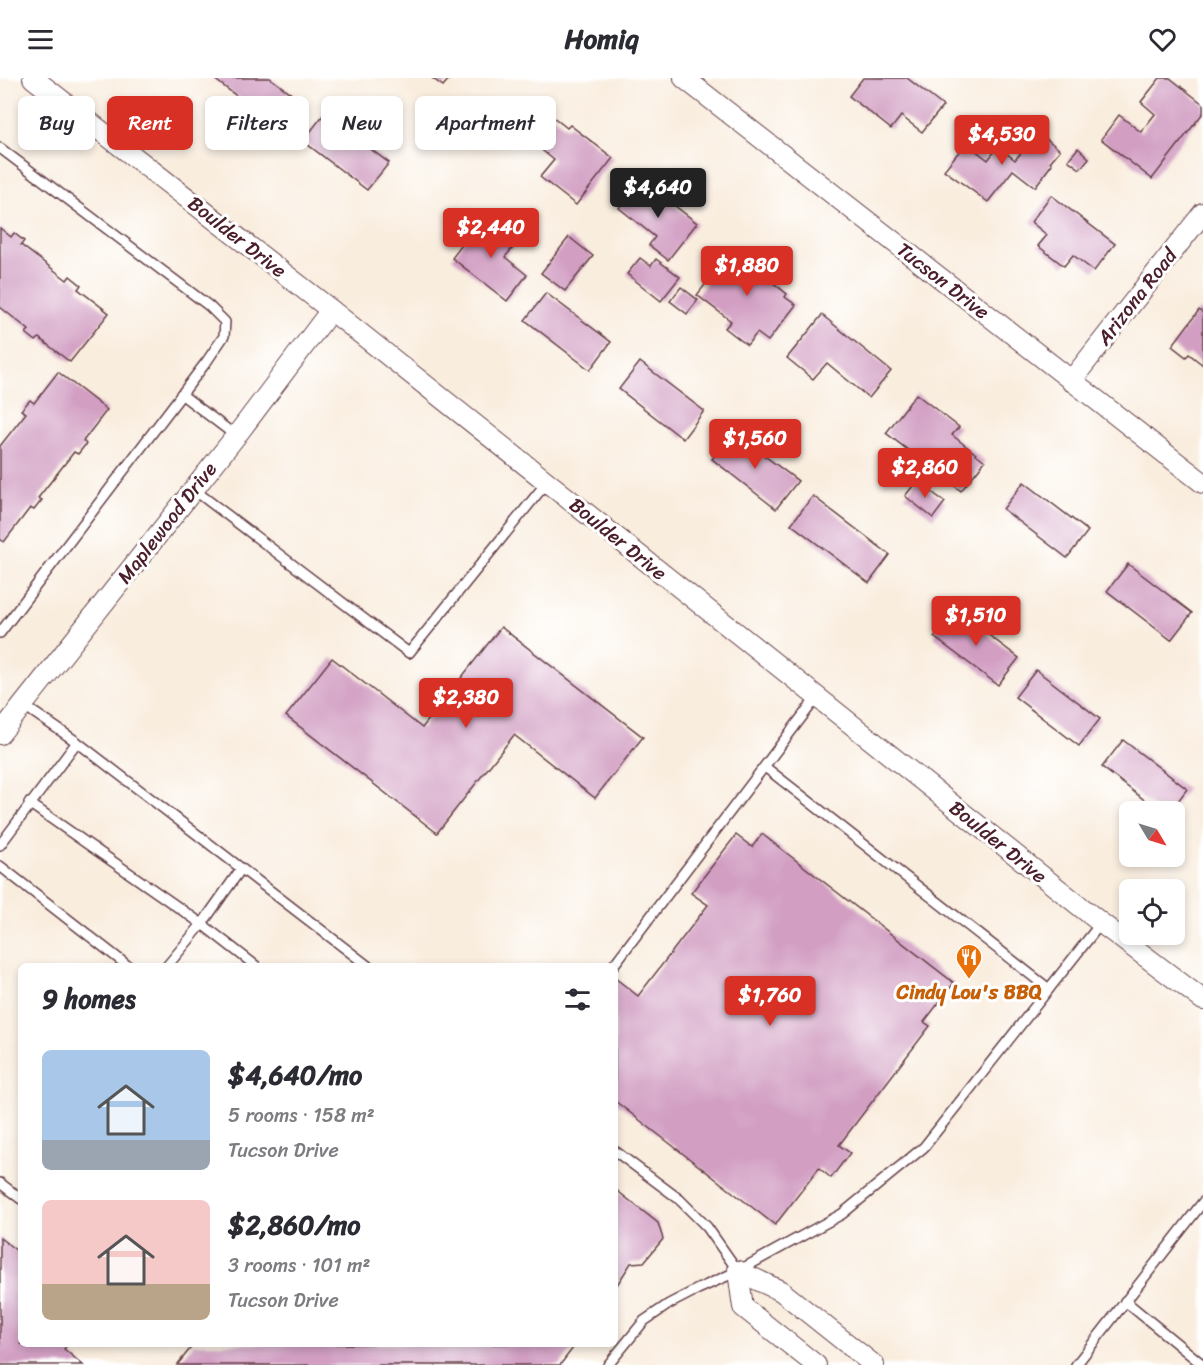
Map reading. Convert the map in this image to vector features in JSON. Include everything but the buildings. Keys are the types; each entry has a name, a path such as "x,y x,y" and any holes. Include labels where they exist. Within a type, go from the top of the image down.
{"street":[{"name":"Boulder Drive","path":"33,78 331,310 1101,923 1203,1000"},
{"name":"Tucson Drive","path":"684,78 1203,483"},
{"name":"Arizona Road","path":"1071,381 1203,213"},
{"name":"Maplewood Drive","path":"0,734 236,436 331,310"},
{"path":"738,1271 743,1307 816,1365"},
{"path":"738,1271 781,1291 874,1365"}],"lane":[{"path":"0,148 208,306 225,322 224,336 0,633"},
{"path":"181,394 236,436"},
{"path":"194,489 409,654 547,482"},
{"path":"615,963 817,697"},
{"path":"23,705 76,742 364,963"},
{"path":"0,845 76,742"},
{"path":"765,767 1049,989"},
{"path":"29,803 201,924 252,963"},
{"path":"0,866 124,963"},
{"path":"170,963 241,869"},
{"path":"608,1365 645,1321 679,1299 738,1271 842,1215 924,1147 1101,923"},
{"path":"618,1153 679,1199 707,1227 738,1271"},
{"path":"0,1183 18,1197"},
{"path":"1080,1363 1125,1301 1203,1202"},
{"path":"1125,1301 1203,1365"}],"place":[{"name":"Cindy Lou's BBQ","path":"969,980"}]}
